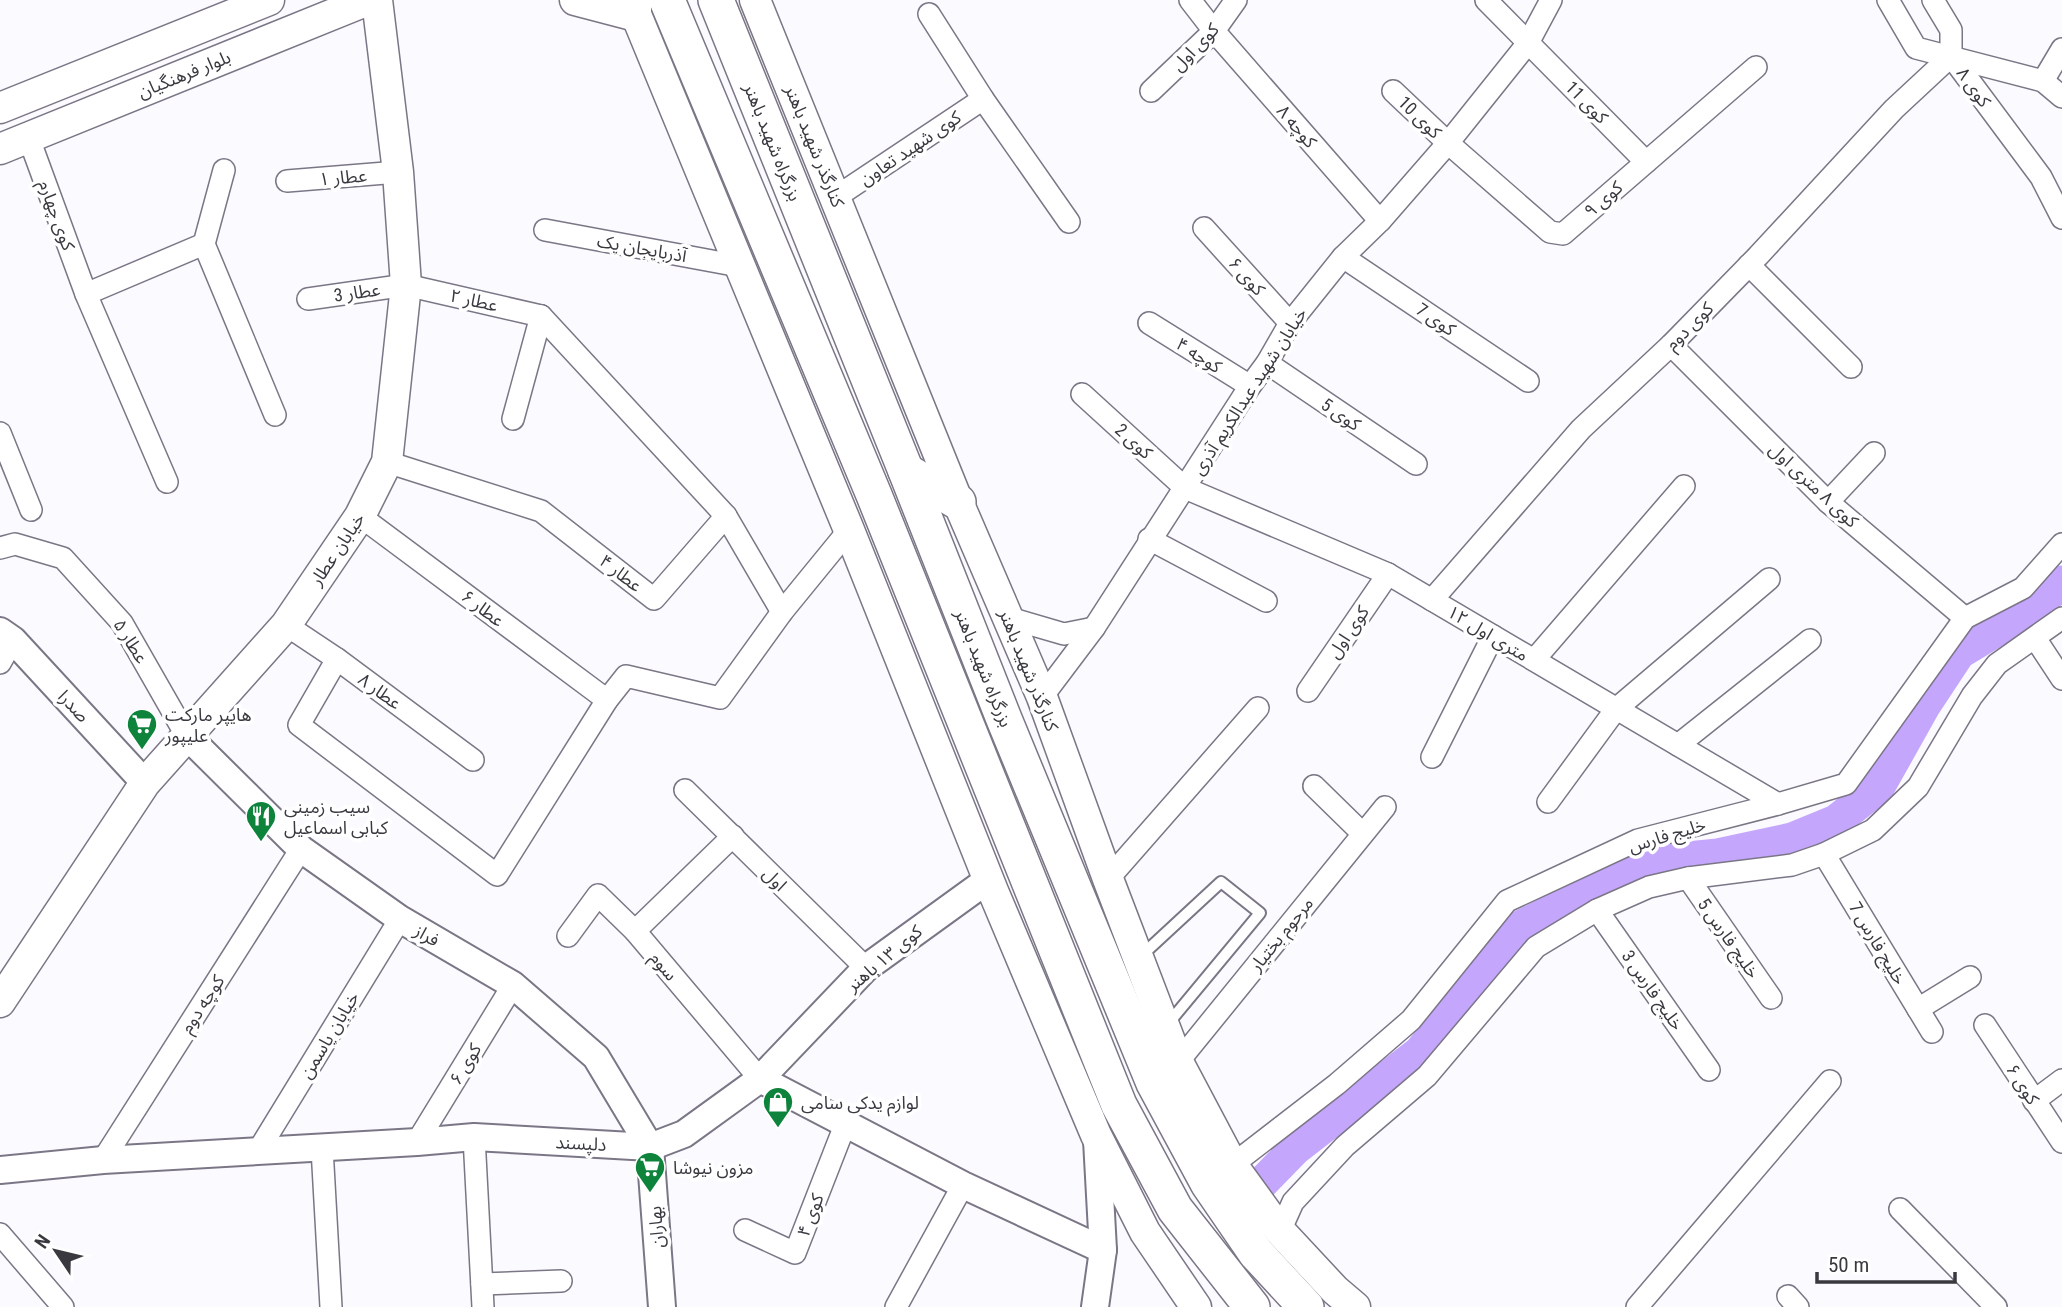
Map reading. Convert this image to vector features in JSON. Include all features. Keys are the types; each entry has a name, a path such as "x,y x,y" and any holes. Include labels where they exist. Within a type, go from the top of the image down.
{"highway":[{"path":"667,0 843,421 1119,1105 1175,1209 1252,1307"},
{"name":"بزرگراه شهید باهنر","path":"716,0 1009,732 1154,1083 1220,1175 1256,1253 1307,1307"},
{"path":"906,471 958,502"}],"main road":[{"name":"بلوار فرهنگیان","path":"1,107 269,0"},
{"name":"بلوار فرهنگیان","path":"0,149 368,0"},
{"name":"خیابان عطار","path":"2,994 145,783 286,625 360,516 387,462 406,285 398,172 377,0"},
{"path":"575,0 634,5 991,885 1092,1124 1145,1232 1196,1307"},
{"name":"کنارگذر شهید باهنر","path":"755,0 958,502 1042,697 1220,1175 1355,1307"},
{"path":"991,885 1055,942"},
{"path":"1080,1012 1092,1124"}],"street":[{"name":"کوچه ۸","path":"1191,0 1214,31 1380,221"},
{"name":"کوی اول","path":"1152,91 1214,31 1236,0"},
{"name":"کوی 11","path":"1486,0 1646,162"},
{"name":"خیابان شهید عبدالکریم آذری","path":"1042,697 1094,628 1149,539 1267,363 1290,323 1343,257 1380,221 1448,143 1528,43 1551,0"},
{"path":"1888,0 1916,48 1951,56 1951,30 1933,0"},
{"path":"929,14 1069,222"},
{"path":"2043,81 2062,49"},
{"name":"کوی ۸","path":"1951,56 2043,81 2062,97"},
{"name":"کوی ۸","path":"1951,56 2041,177 2062,218"},
{"name":"کوی دوم","path":"1432,600 1581,429 1671,345 1894,109 1951,56"},
{"name":"کوی ۹","path":"1448,143 1550,232 1563,234 1756,67"},
{"name":"کوی 10","path":"1393,91 1448,143"},
{"name":"کوی شهید تعاون","path":"836,198 984,99"},
{"name":"کوی چهارم","path":"28,136 86,293 167,482"},
{"path":"224,170 204,244 275,415"},
{"name":"عطار ۱","path":"287,181 398,172"},
{"name":"کوی ۶","path":"1204,228 1290,323"},
{"name":"آذربایجان یک","path":"545,230 739,266"},
{"path":"86,293 204,244"},
{"name":"کوی 7","path":"1343,257 1528,381"},
{"path":"1749,265 1851,367"},
{"name":"عطار 3","path":"308,299 406,285"},
{"name":"عطار ۲","path":"406,285 541,316"},
{"path":"541,316 726,516 782,612"},
{"path":"513,419 541,316"},
{"name":"کوچه ۴","path":"1149,323 1250,386"},
{"name":"کوی ۸ متری اول","path":"1671,345 1828,502 1965,618"},
{"name":"کوی 5","path":"1267,363 1416,464"},
{"name":"کوی 2","path":"1082,394 1185,488"},
{"path":"0,433 31,510"},
{"path":"1828,502 1874,453"},
{"name":"عطار ۴","path":"387,462 541,511 654,599 726,516"},
{"path":"1534,660 1684,486"},
{"name":"۱۲ متری اول","path":"1185,488 1388,574 1778,804"},
{"name":"عطار ۶","path":"360,516 607,700"},
{"path":"337,659 299,725 497,875 607,700 626,676 720,698 782,612 849,530"},
{"path":"1149,539 1266,601"},
{"name":"عطار ۵","path":"0,548 15,544 63,558 122,623 186,735"},
{"name":"خلیج فارس","path":"1220,1175 1337,1084 1411,1020 1507,901 1638,840 1846,784 1965,618 2023,588 2062,544"},
{"name":"کوی اول","path":"1308,691 1388,574"},
{"path":"1548,802 1616,709 1769,579"},
{"path":"1009,618 1064,634 1094,628"},
{"path":"1280,1231 1293,1202 1345,1146 1427,1076 1536,947 1597,909 1649,887 1688,878 1792,865 1824,854 1873,830 1918,787 1972,696 1997,664 2062,618"},
{"name":"عطار ۸","path":"286,625 337,659 473,760"},
{"path":"0,663 7,636"},
{"name":"صدرا","path":"7,636 145,783"},
{"path":"1432,757 1493,636"},
{"path":"2035,638 2062,679"},
{"path":"1678,745 1810,640"},
{"path":"1108,879 1258,708"},
{"name":"فراز","path":"186,735 301,849 400,919 513,985 596,1057 650,1147"},
{"path":"1314,786 1362,833"},
{"name":"اول","path":"685,790 866,968"},
{"name":"مرحوم بختیار","path":"1178,1062 1385,807"},
{"path":"635,931 733,836"},
{"name":"کوچه دوم","path":"103,1160 301,849"},
{"name":"خلیج فارس 7","path":"1824,854 1932,1032"},
{"name":"خلیج فارس 5","path":"1688,878 1771,998"},
{"name":"کوی ۱۳ باهنر","path":"760,1079 866,968 991,885"},
{"name":"سوم","path":"568,936 598,895 635,931 760,1079"},
{"name":"خلیج فارس 3","path":"1597,909 1709,1070"},
{"name":"خیابان یاسمن","path":"258,1151 400,919"},
{"path":"1918,1009 1970,977"},
{"name":"کوی ۶","path":"417,1142 513,985"},
{"name":"کوی ۶","path":"1985,1025 2062,1142"},
{"path":"760,1079 963,1185 1103,1250"},
{"name":"دلپسند","path":"0,1170 103,1160 474,1137 650,1147 684,1134 760,1079"},
{"path":"2034,1101 2062,1080"},
{"path":"1637,1307 1830,1081"},
{"path":"1092,1124 1103,1250 1095,1307"},
{"name":"کوی ۴","path":"745,1230 795,1253 845,1125"},
{"path":"474,1137 482,1307"},
{"name":"بهاران","path":"650,1147 662,1307"},
{"path":"322,1148 331,1307"},
{"path":"896,1307 963,1185"},
{"path":"1900,1209 1996,1307"},
{"path":"0,1234 63,1307"},
{"path":"482,1284 561,1281"}],"lane":[{"path":"1139,957 1221,882 1260,913 1165,1027"}],"waterway":[{"path":"1257,1188 1295,1149 1420,1052 1518,928 1648,862 1718,855 1792,839 1836,821 1878,788 1924,706 1959,653 2038,605 2062,582"}],"place":[{"name":"هایپر مارکت علیپور","path":"142,751"},
{"name":"سیب زمینی کبابی اسماعیل","path":"261,843"},
{"name":"لوازم یدکی سامی","path":"778,1129"},
{"name":"مزون نیوشا","path":"650,1194"}]}
